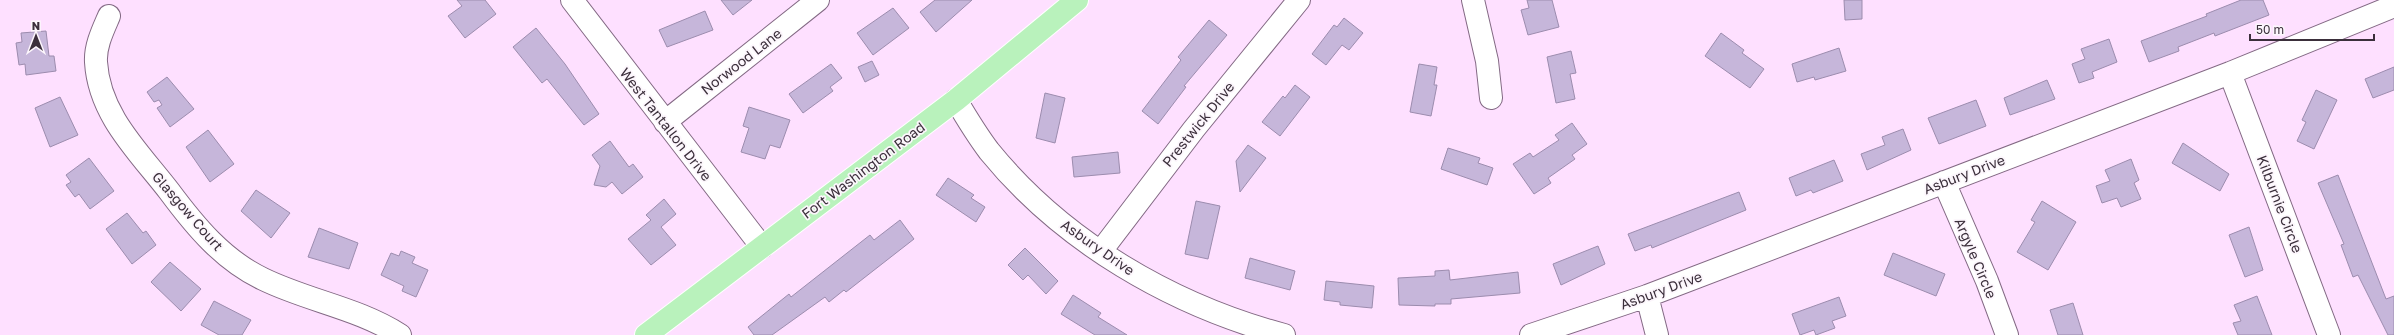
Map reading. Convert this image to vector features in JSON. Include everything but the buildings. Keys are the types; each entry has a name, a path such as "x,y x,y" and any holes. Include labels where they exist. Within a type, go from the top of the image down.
{"main road":[{"name":"Fort Washington Road","path":"646,335 956,100 1077,0"}],"street":[{"name":"West Tantallon Drive","path":"572,0 762,247"},
{"name":"Norwood Lane","path":"665,122 818,0"},
{"name":"Prestwick Drive","path":"1101,251 1184,142 1299,0"},
{"path":"1473,0 1487,60 1491,98"},
{"name":"Asbury Drive","path":"1532,335 1647,296 2230,73 2383,6"},
{"name":"Glasgow Court","path":"109,16 101,31 96,62 102,91 115,122 180,207 207,238 236,263 263,279 372,319 400,335"},
{"name":"Kilburnie Circle","path":"2230,73 2329,335"},
{"name":"Asbury Drive","path":"956,100 989,151 1016,182 1044,208 1101,251 1166,291 1211,311 1284,335"},
{"name":"Argyle Circle","path":"1944,182 1987,281 2006,335"},
{"path":"1647,296 1657,335"}]}
